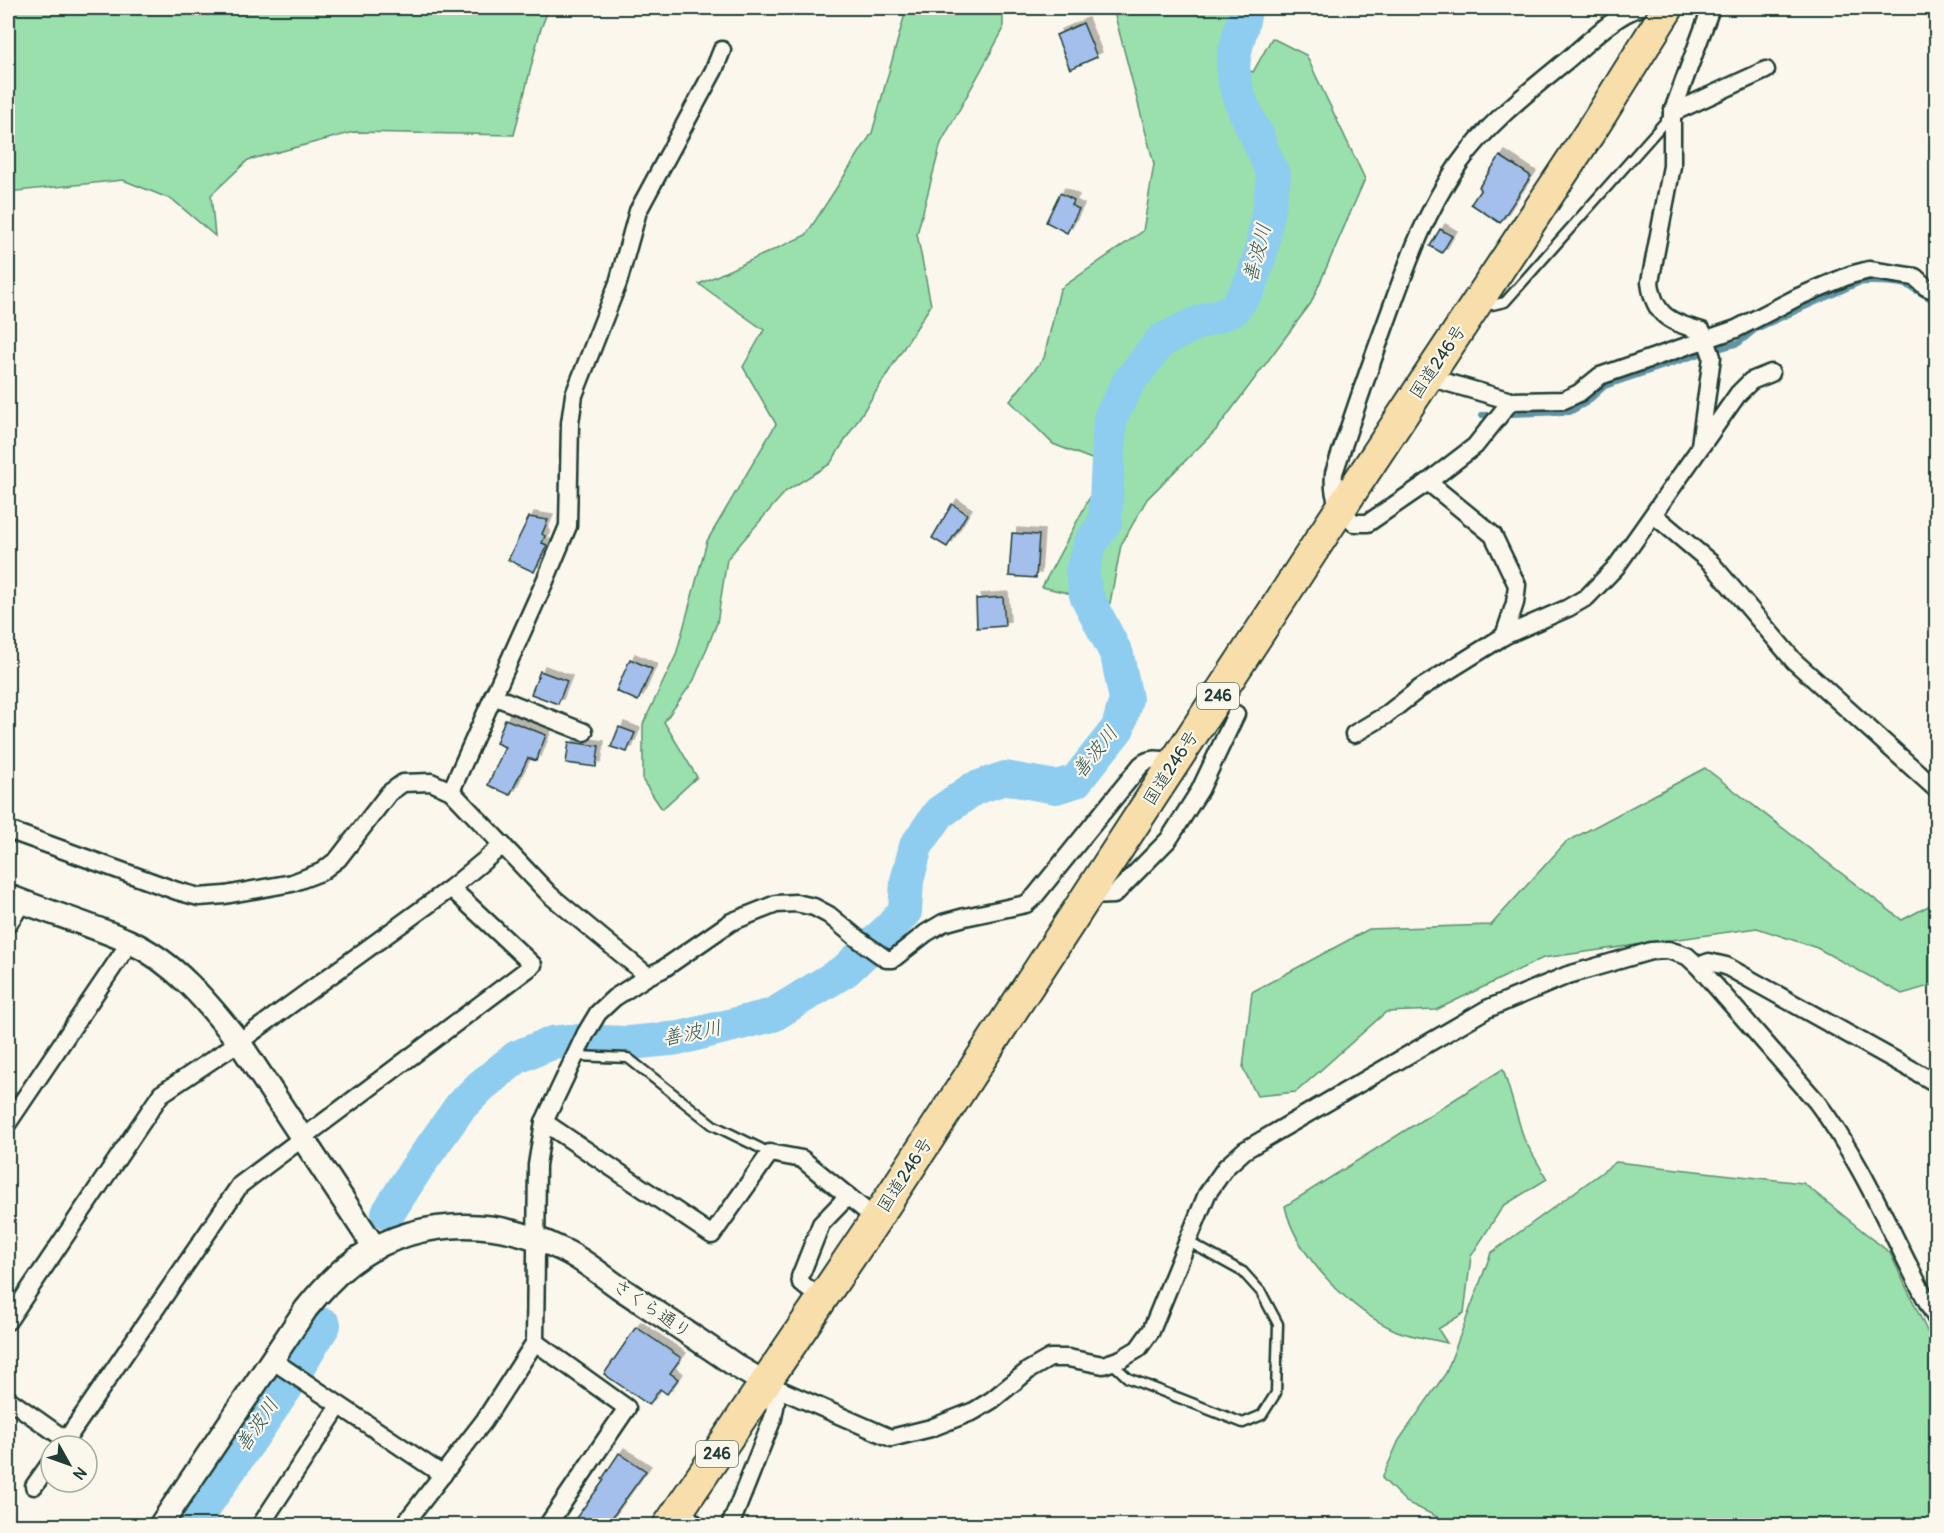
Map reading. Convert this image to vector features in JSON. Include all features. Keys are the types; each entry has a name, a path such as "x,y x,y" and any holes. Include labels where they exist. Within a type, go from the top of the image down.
{"highway":[{"name":"国道246号","path":"682,1520 771,1393 822,1300 1590,133 1655,10"}],"street":[{"path":"1699,450 1712,357 1702,331 1678,324 1663,314 1652,300 1650,282 1672,166 1672,113 1711,8"},
{"path":"1511,401 1475,446 1368,523 1354,523 1341,510 1332,490 1334,473 1407,264 1432,207 1481,136 1518,102 1609,26 1633,9 1655,10"},
{"path":"451,791 567,526 570,423 574,395 618,283 638,211 714,70 722,50"},
{"path":"1672,113 1766,70"},
{"path":"1428,377 1511,401 1564,400 1580,393 1599,376 1736,328 1798,297 1850,275 1869,270 1915,277 1926,288 1936,291"},
{"path":"1354,734 1386,715 1419,689 1504,636 1568,609 1587,597 1616,567 1738,394 1751,381 1771,373"},
{"path":"1428,482 1493,535 1517,585 1515,603 1504,636"},
{"path":"1654,515 1711,563 1794,661 1936,789"},
{"path":"493,696 584,732"},
{"path":"1088,896 1114,895 1169,839 1200,790 1236,714"},
{"path":"403,1526 484,1421 535,1342 537,1165 544,1122 576,1053 598,1013 614,998 663,969 731,922 776,904 796,903 813,907 829,915 872,949 886,958 893,959 926,933 943,923 1026,904 1032,900 1146,760 1175,762"},
{"path":"8,830 177,891 200,897 225,895 292,883 321,872 338,859 389,793 402,783 431,782 451,791 550,895 648,976"},
{"path":"8,1321 161,1094 239,1042 451,888 503,845"},
{"path":"70,1434 240,1185 533,965 451,888"},
{"path":"8,924 15,899 130,942 166,964 190,984 239,1042 375,1248"},
{"path":"8,1124 130,942"},
{"path":"730,1526 773,1419 771,1393 891,1438 931,1428 974,1411 992,1400 1029,1370 1050,1358 1068,1358 1103,1365 1121,1359 1138,1349 1150,1331 1207,1194 1226,1167 1245,1150 1487,1009 1569,975 1651,951 1668,950 1687,956 1698,966 1833,1123 1864,1175 1936,1318"},
{"path":"1698,966 1709,962 1726,966 1936,1083"},
{"path":"544,1122 712,1235 770,1153 802,1159 876,1219"},
{"path":"822,1300 801,1283 800,1277 821,1224 848,1196"},
{"name":"さくら通り","path":"160,1526 306,1310 322,1290 346,1267 375,1248 409,1234 460,1226 502,1228 564,1250 738,1367 771,1393"},
{"path":"535,1342 627,1408 547,1526"},
{"path":"272,1360 443,1475"},
{"path":"8,1399 53,1434"},
{"path":"260,1526 339,1406"},
{"path":"34,1486 39,1479"}],"lane":[{"path":"1482,296 1492,305 1505,302 1672,113"},
{"path":"576,1053 628,1058 713,1125 770,1153"},
{"path":"1111,1362 1128,1378 1243,1423 1262,1415 1276,1393 1278,1324 1261,1292 1244,1272 1187,1241"}],"green space":[{"path":"8,8 549,8 540,31 514,135 354,132 248,160 211,195 215,236 173,200 123,180 8,192"},
{"path":"910,8 1003,8 1003,30 941,143 917,234 931,305 830,464 786,491 727,559 717,623 694,680 664,722 697,777 662,809 643,781 643,724 676,655 707,541 776,424 743,367 764,330 699,284 806,235 872,133 904,17"},
{"path":"1067,8 1251,8 1221,60 1253,72 1272,38 1306,55 1365,179 1311,303 1217,429 1147,499 1121,545 1110,603 1042,587 1107,465 1053,444 1010,401 1044,358 1060,289 1143,231 1154,164 1114,12 1069,11"},
{"path":"1705,768 1902,920 1936,902 1936,984 1902,994 1817,948 1757,928 1543,958 1436,1010 1386,1012 1296,1092 1257,1096 1243,1068 1252,992 1369,929 1491,925 1566,842"},
{"path":"1503,1069 1524,1139 1547,1179 1503,1206 1471,1256 1464,1313 1438,1329 1447,1343 1397,1331 1362,1310 1328,1280 1300,1244 1285,1206"},
{"path":"1616,1162 1803,1183 1890,1253 1936,1350 1936,1525 1454,1525 1406,1502 1382,1478 1399,1440 1446,1373 1491,1253"}],"building":[{"path":"1083,23 1097,57 1070,69 1056,35"},
{"path":"1500,156 1531,176 1500,223 1471,204 1481,189 1479,187"},
{"path":"1060,193 1074,200 1071,205 1079,209 1067,233 1046,222"},
{"path":"1440,229 1452,236 1442,253 1430,246"},
{"path":"952,504 967,514 947,547 932,538"},
{"path":"529,517 548,520 542,534 545,536 542,543 547,545 534,572 508,560"},
{"path":"1012,533 1039,535 1036,578 1009,576"},
{"path":"1003,597 1005,626 977,628 976,599"},
{"path":"630,659 652,669 638,701 616,691"},
{"path":"540,671 567,681 558,704 531,694"},
{"path":"505,719 546,735 536,761 528,758 510,795 488,785 505,747 496,743"},
{"path":"619,727 635,733 627,752 611,747"},
{"path":"569,742 599,746 596,767 566,763"},
{"path":"636,1327 681,1358 670,1373 678,1379 667,1394 660,1389 649,1405 604,1374"},
{"path":"619,1453 646,1471 606,1526 586,1526 576,1518 604,1480 602,1479"}],"waterway":[{"name":"善波川","path":"388,1213 460,1107 481,1086 517,1057 552,1043 570,1041 629,1043 680,1038 773,1015 846,970 905,911 907,881 916,846 939,813 973,789 1005,778 1056,787 1076,781 1118,728 1126,699 1117,655 1086,595 1082,571 1091,542 1105,522 1110,418 1130,380 1161,341 1195,324 1233,310 1249,288 1261,252 1274,176 1258,135 1243,107 1234,78 1236,45 1245,8"},
{"path":"1482,415 1570,412 1586,403 1605,386 1739,343 1756,329 1858,283 1884,282 1905,285 1935,301"},
{"name":"善波川","path":"191,1526 285,1389 324,1325"}]}
